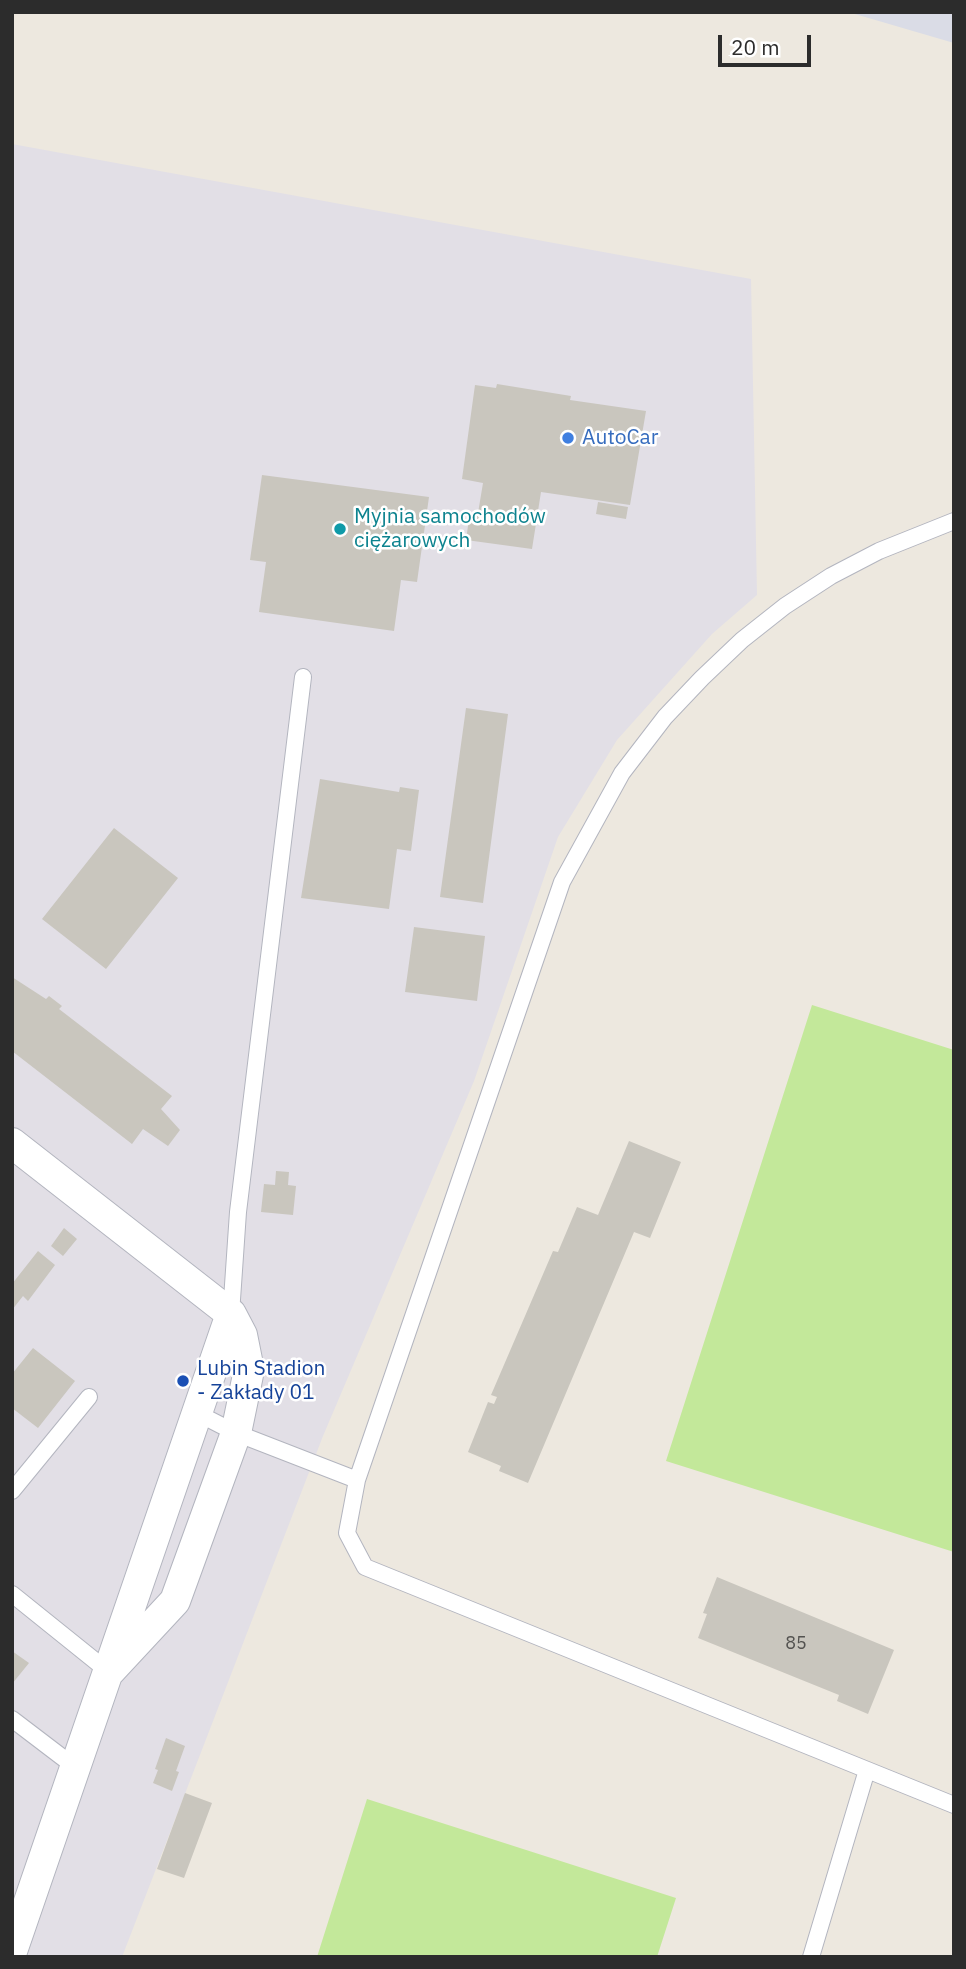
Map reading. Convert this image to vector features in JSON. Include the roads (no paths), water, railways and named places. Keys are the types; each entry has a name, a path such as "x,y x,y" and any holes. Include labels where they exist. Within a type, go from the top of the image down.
{"street":[{"path":"12,1143 231,1314 242,1335 249,1370 236,1433 174,1601 109,1672"},
{"path":"12,1951 231,1314"}],"lane":[{"path":"954,521 878,551 831,576 785,606 742,640 702,678 665,717 622,773 562,882 358,1480 347,1533 365,1567 954,1805"},
{"path":"231,1314 238,1212 303,677"},
{"path":"12,1491 89,1397"},
{"path":"197,1413 236,1433 358,1480"},
{"path":"12,1594 109,1672"},
{"path":"12,1719 75,1767"},
{"path":"811,1957 867,1769"}],"place":[{"name":"AutoCar","path":"568,438"},
{"name":"Myjnia samochodów ciężarowych","path":"340,529"},
{"name":"Lubin Stadion - Zakłady 01","path":"183,1381"}]}
